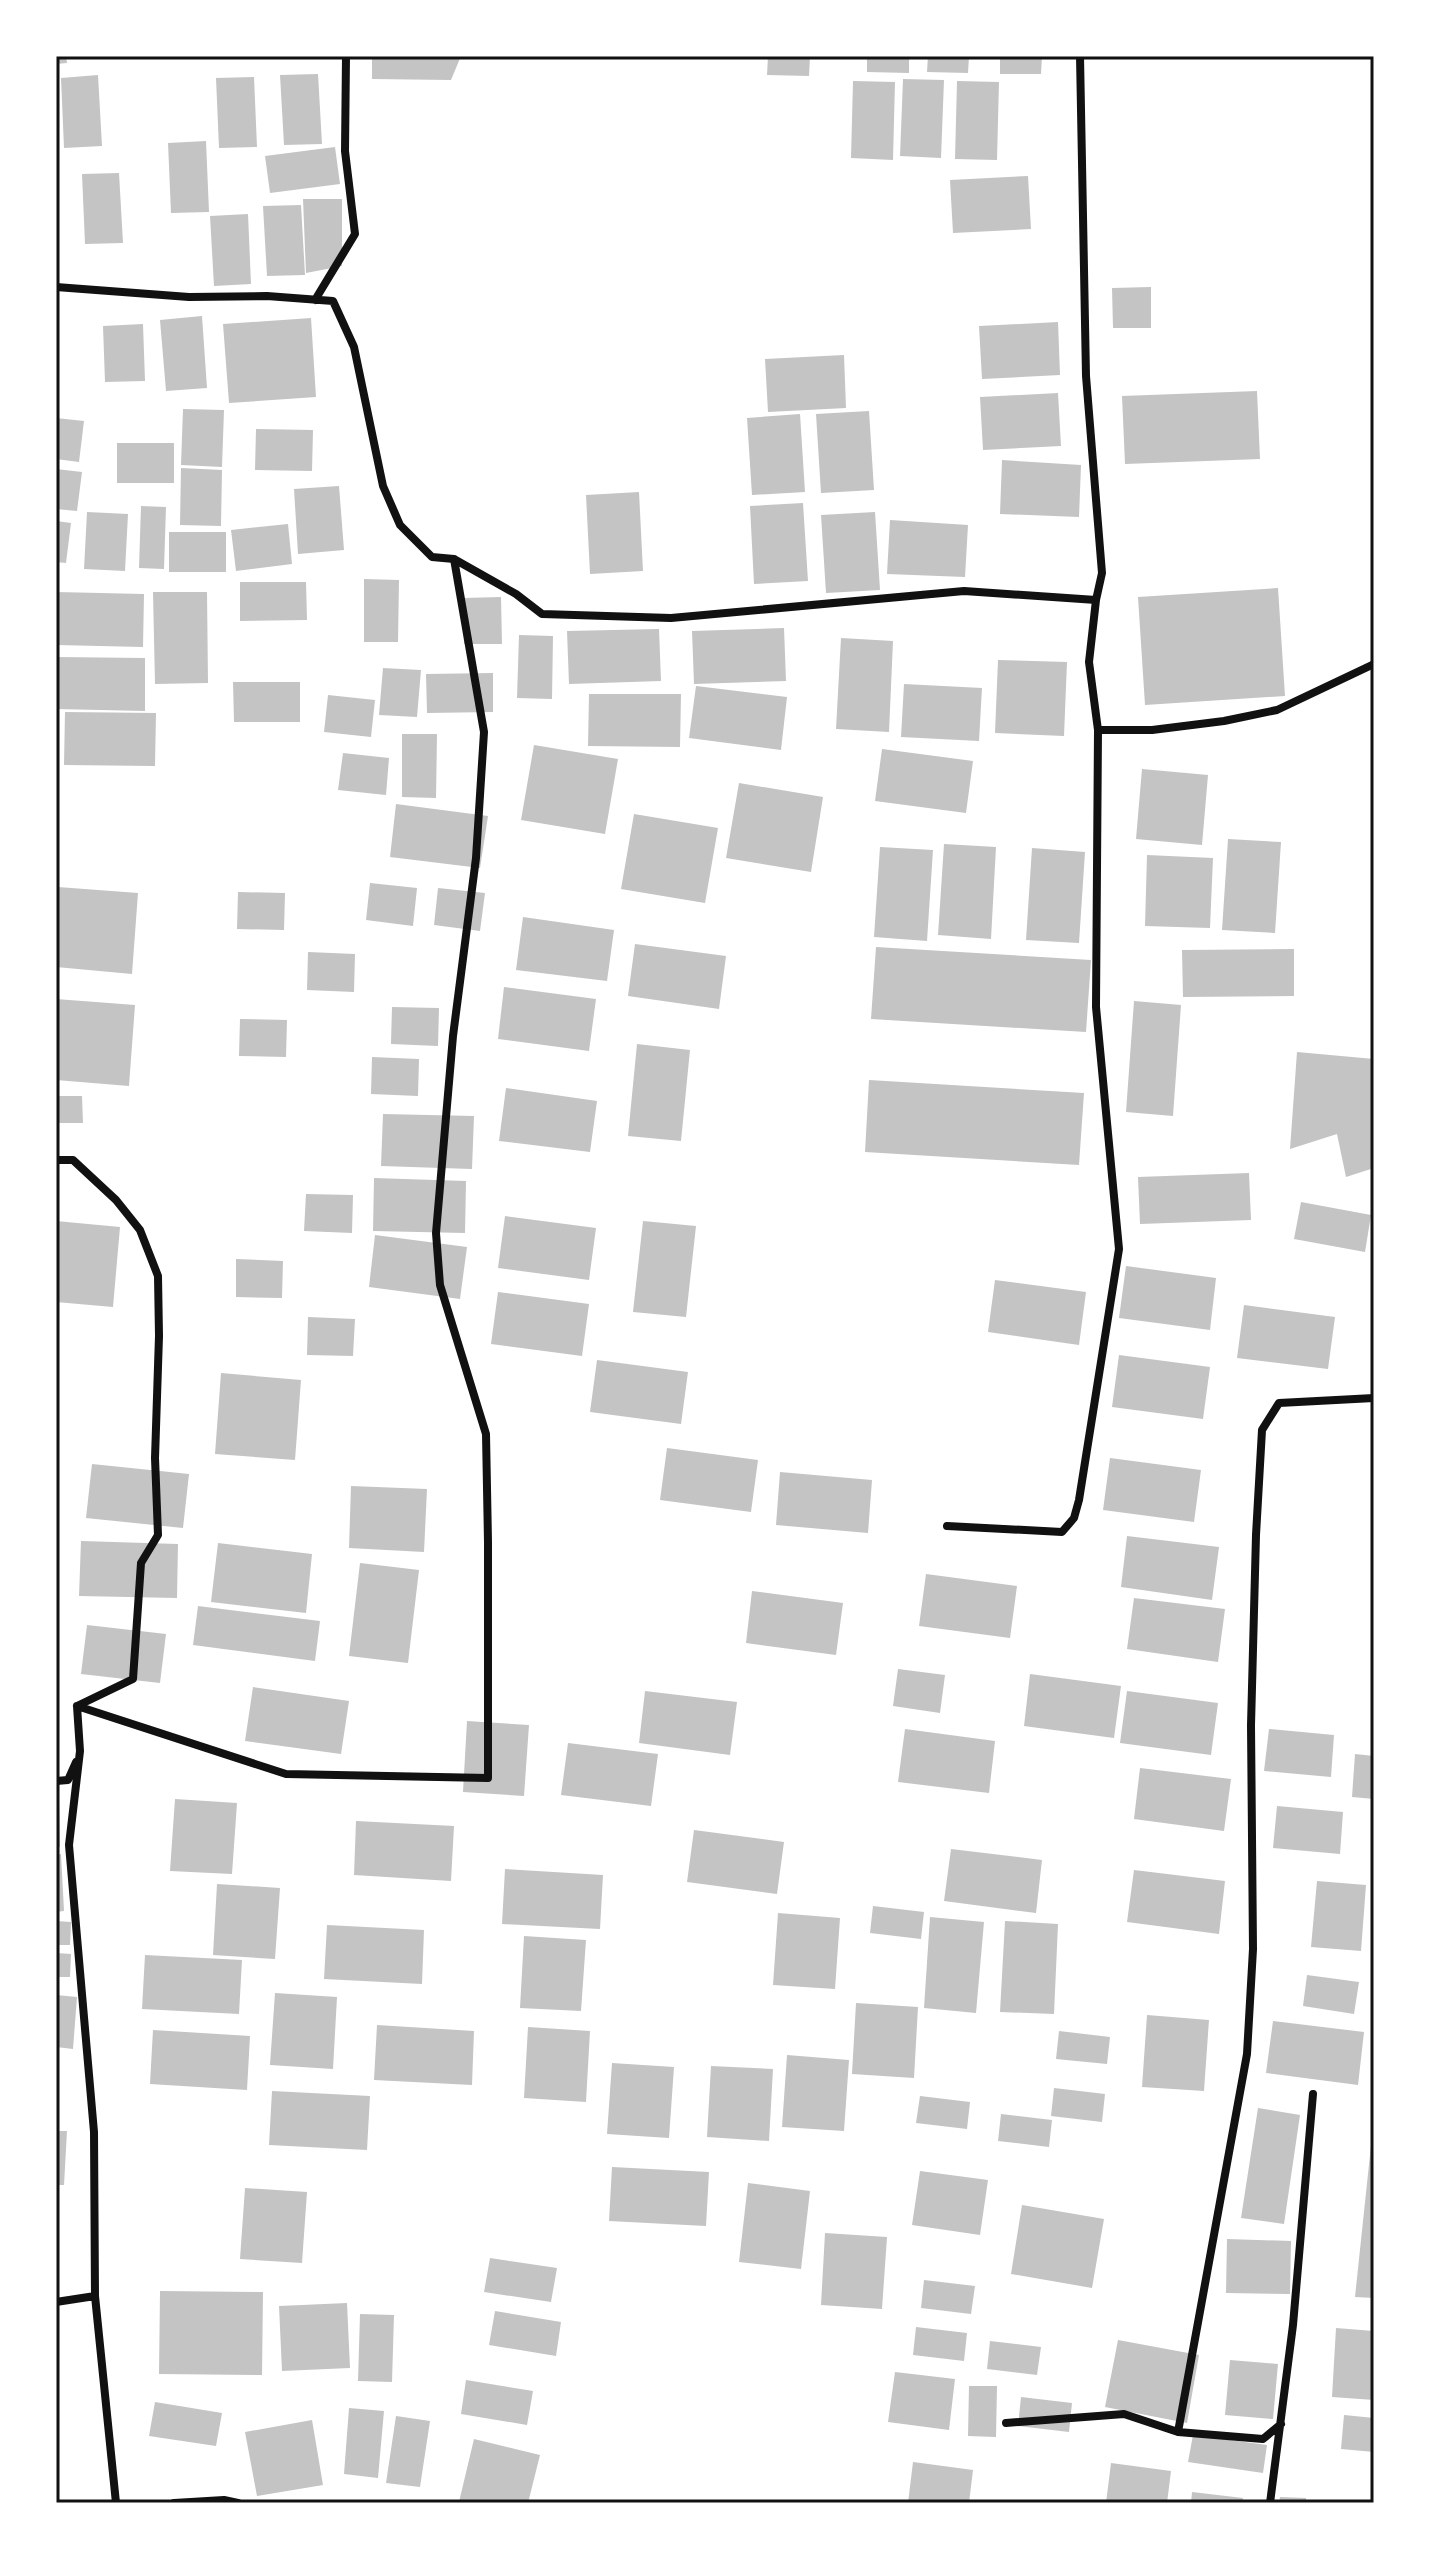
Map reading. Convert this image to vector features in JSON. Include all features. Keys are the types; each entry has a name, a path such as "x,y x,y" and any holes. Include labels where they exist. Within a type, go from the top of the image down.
{"street":[{"path":"315,300 355,234 345,151 346,56"},
{"path":"947,1526 1062,1532 1074,1518 1119,1249 1096,1007 1098,730 1089,662 1102,573 1086,376 1080,56"},
{"path":"56,287 189,297 267,296 333,301 354,347 383,486 400,525 432,557 454,559 516,594 542,614 671,618 964,591 1096,600"},
{"path":"77,1706 286,1774 488,1778 486,1434 440,1285 436,1233 453,1036 476,858 484,732 454,559"},
{"path":"1098,730 1152,730 1224,721 1277,710 1374,664"},
{"path":"56,1160 73,1160 116,1200 140,1230 158,1276 155,1458 158,1535 141,1563 133,1679 77,1706"},
{"path":"1178,2432 1247,2054 1253,1949 1251,1725 1262,1430 1279,1403 1374,1398"},
{"path":"77,1706 80,1751 69,1845 94,2132 95,2296 116,2503"},
{"path":"56,1781 68,1780 80,1751"},
{"path":"1270,2503 1281,2424 1313,2094"},
{"path":"56,2302 95,2296"},
{"path":"1006,2423 1124,2414 1178,2432 1263,2439 1281,2424"},
{"path":"174,2503 224,2500 238,2503"}],"building":[{"path":"56,56 66,56 67,63 56,64"},
{"path":"372,56 461,56 451,80 372,79"},
{"path":"768,56 810,56 809,76 767,75"},
{"path":"867,56 909,56 909,73 867,72"},
{"path":"928,56 969,56 968,73 927,72"},
{"path":"1000,56 1042,56 1041,74 1000,74"},
{"path":"318,74 322,144 284,145 280,75"},
{"path":"98,75 102,146 64,148 61,78"},
{"path":"254,77 257,147 219,148 216,78"},
{"path":"903,79 944,80 941,158 900,156"},
{"path":"853,81 895,82 893,160 851,158"},
{"path":"957,81 999,82 997,160 955,159"},
{"path":"206,141 209,212 171,213 168,143"},
{"path":"335,147 340,184 270,193 265,156"},
{"path":"119,173 123,243 85,244 82,174"},
{"path":"1028,176 1031,229 953,233 950,180"},
{"path":"303,199 342,199 342,266 306,273"},
{"path":"301,205 305,275 267,276 263,206"},
{"path":"248,214 251,284 214,286 210,216"},
{"path":"1151,287 1151,328 1113,328 1112,288"},
{"path":"202,316 207,388 166,391 160,320"},
{"path":"311,318 316,397 229,403 223,324"},
{"path":"1058,322 1060,375 982,379 979,326"},
{"path":"143,324 145,381 105,382 103,326"},
{"path":"844,355 846,408 768,412 765,359"},
{"path":"1257,391 1260,459 1125,464 1122,396"},
{"path":"1058,393 1061,446 983,450 980,397"},
{"path":"183,409 224,410 222,467 181,465"},
{"path":"869,411 874,490 821,493 816,414"},
{"path":"800,414 805,492 752,495 747,418"},
{"path":"56,418 84,421 79,462 56,459"},
{"path":"256,429 313,430 312,471 255,470"},
{"path":"117,443 174,443 174,483 117,483"},
{"path":"1002,460 1081,465 1079,517 1000,514"},
{"path":"181,468 222,470 221,526 180,525"},
{"path":"56,469 82,472 77,511 56,509"},
{"path":"339,486 344,550 298,554 294,489"},
{"path":"639,492 643,571 590,574 586,495"},
{"path":"803,503 808,581 754,584 750,506"},
{"path":"141,506 166,507 164,569 139,568"},
{"path":"87,512 128,514 125,571 84,569"},
{"path":"875,512 880,590 826,593 821,515"},
{"path":"890,520 968,525 965,577 887,574"},
{"path":"56,521 71,523 66,563 56,562"},
{"path":"288,524 292,564 236,571 231,530"},
{"path":"169,532 226,532 226,572 169,572"},
{"path":"364,579 399,580 398,642 364,642"},
{"path":"240,582 306,582 307,620 240,621"},
{"path":"1278,588 1285,696 1145,705 1138,597"},
{"path":"56,592 144,594 143,647 56,645"},
{"path":"153,592 207,592 208,683 155,684"},
{"path":"501,597 502,644 464,644 463,598"},
{"path":"784,628 786,681 694,684 692,631"},
{"path":"659,629 661,681 569,684 567,631"},
{"path":"519,635 553,636 552,699 517,698"},
{"path":"841,638 893,641 889,732 836,729"},
{"path":"56,657 145,658 145,711 56,709"},
{"path":"998,660 1067,662 1064,736 995,733"},
{"path":"383,668 421,670 417,717 379,715"},
{"path":"493,673 493,712 427,713 426,674"},
{"path":"233,682 300,682 300,722 234,722"},
{"path":"904,684 982,688 979,741 901,737"},
{"path":"696,686 787,697 781,750 689,738"},
{"path":"589,694 681,694 680,747 588,746"},
{"path":"328,695 375,700 371,737 324,732"},
{"path":"65,712 156,713 155,766 64,765"},
{"path":"402,734 437,734 436,798 402,797"},
{"path":"534,745 618,759 605,834 521,820"},
{"path":"882,749 973,761 966,813 875,801"},
{"path":"343,753 389,758 386,795 338,790"},
{"path":"1142,769 1208,775 1202,845 1136,839"},
{"path":"739,783 823,797 811,872 726,858"},
{"path":"396,804 488,816 480,868 390,857"},
{"path":"634,814 718,828 705,903 621,889"},
{"path":"1228,839 1281,842 1275,933 1222,930"},
{"path":"944,844 996,847 991,939 938,935"},
{"path":"880,847 933,850 927,941 874,937"},
{"path":"1032,848 1085,852 1079,943 1026,940"},
{"path":"1147,855 1213,858 1210,928 1145,926"},
{"path":"370,883 417,888 413,926 366,920"},
{"path":"58,887 138,893 132,974 56,967"},
{"path":"438,888 485,893 480,931 434,925"},
{"path":"238,892 285,893 284,930 237,929"},
{"path":"523,917 614,930 607,981 516,970"},
{"path":"635,944 726,956 719,1009 628,996"},
{"path":"876,947 1091,960 1086,1032 871,1019"},
{"path":"1294,949 1294,996 1183,997 1182,950"},
{"path":"308,952 355,954 354,992 307,990"},
{"path":"504,987 596,999 589,1051 498,1039"},
{"path":"56,999 135,1005 129,1086 56,1080"},
{"path":"1134,1001 1181,1005 1173,1116 1126,1112"},
{"path":"392,1007 439,1008 438,1046 391,1044"},
{"path":"240,1019 287,1020 286,1057 239,1056"},
{"path":"637,1044 690,1050 681,1141 628,1136"},
{"path":"1297,1052 1374,1059 1374,1168 1346,1177 1337,1134 1290,1149"},
{"path":"372,1057 419,1059 418,1096 371,1094"},
{"path":"869,1080 1084,1093 1079,1165 865,1152"},
{"path":"506,1088 597,1101 590,1152 499,1141"},
{"path":"56,1096 82,1096 83,1123 56,1123"},
{"path":"383,1114 474,1116 472,1169 381,1166"},
{"path":"1249,1173 1251,1220 1140,1224 1138,1177"},
{"path":"374,1178 466,1181 465,1233 373,1231"},
{"path":"306,1194 353,1195 352,1233 304,1231"},
{"path":"1301,1202 1371,1215 1365,1252 1294,1239"},
{"path":"505,1216 596,1228 589,1280 498,1268"},
{"path":"56,1221 120,1227 113,1307 56,1302"},
{"path":"643,1221 696,1226 686,1317 633,1312"},
{"path":"375,1235 467,1247 460,1299 369,1287"},
{"path":"236,1259 283,1261 282,1298 236,1297"},
{"path":"1126,1266 1216,1278 1210,1330 1119,1318"},
{"path":"995,1280 1086,1292 1079,1345 988,1332"},
{"path":"498,1292 589,1304 582,1356 491,1344"},
{"path":"1244,1305 1335,1317 1328,1369 1237,1358"},
{"path":"308,1317 355,1319 353,1356 307,1355"},
{"path":"1119,1355 1210,1367 1203,1419 1112,1407"},
{"path":"597,1360 688,1372 681,1424 590,1412"},
{"path":"221,1373 301,1380 295,1460 215,1454"},
{"path":"667,1448 758,1460 751,1512 660,1500"},
{"path":"1110,1458 1201,1470 1194,1522 1103,1510"},
{"path":"92,1464 189,1474 183,1528 86,1518"},
{"path":"780,1472 872,1480 868,1533 776,1525"},
{"path":"351,1486 427,1489 424,1552 349,1548"},
{"path":"1127,1536 1219,1547 1212,1600 1121,1587"},
{"path":"81,1541 178,1544 177,1598 79,1596"},
{"path":"218,1543 312,1554 306,1613 211,1602"},
{"path":"360,1563 419,1570 408,1663 349,1656"},
{"path":"926,1574 1017,1586 1010,1638 919,1626"},
{"path":"752,1591 843,1603 836,1655 746,1643"},
{"path":"1134,1598 1225,1609 1218,1662 1127,1649"},
{"path":"198,1606 320,1621 315,1661 193,1645"},
{"path":"87,1625 166,1634 160,1683 81,1674"},
{"path":"898,1669 945,1675 940,1713 893,1706"},
{"path":"1030,1674 1121,1686 1114,1738 1024,1726"},
{"path":"253,1687 349,1701 341,1754 245,1741"},
{"path":"645,1691 737,1702 730,1755 639,1743"},
{"path":"1127,1691 1218,1703 1211,1755 1120,1743"},
{"path":"467,1721 529,1725 524,1796 463,1792"},
{"path":"905,1729 995,1741 989,1793 898,1782"},
{"path":"1269,1729 1334,1735 1331,1777 1264,1771"},
{"path":"568,1743 658,1754 651,1806 561,1795"},
{"path":"1355,1754 1374,1756 1374,1799 1352,1797"},
{"path":"1140,1768 1231,1779 1224,1831 1134,1819"},
{"path":"56,1798 59,1798 60,1847 56,1847"},
{"path":"175,1799 237,1803 232,1874 170,1871"},
{"path":"1277,1806 1343,1812 1340,1854 1273,1848"},
{"path":"356,1821 454,1826 451,1881 354,1875"},
{"path":"694,1830 784,1842 777,1894 687,1882"},
{"path":"951,1849 1042,1860 1036,1913 944,1901"},
{"path":"61,1854 64,1911 56,1912 56,1855"},
{"path":"505,1869 603,1875 600,1929 502,1924"},
{"path":"1134,1870 1225,1881 1219,1934 1127,1922"},
{"path":"1317,1881 1366,1885 1361,1951 1311,1947"},
{"path":"217,1884 280,1888 275,1959 213,1955"},
{"path":"873,1906 924,1912 921,1939 870,1933"},
{"path":"778,1913 840,1918 835,1989 773,1985"},
{"path":"930,1917 984,1922 976,2013 924,2008"},
{"path":"56,1921 71,1922 70,1945 56,1945"},
{"path":"1005,1921 1058,1924 1054,2014 1000,2012"},
{"path":"327,1925 424,1930 422,1984 324,1979"},
{"path":"524,1936 586,1940 581,2011 520,2008"},
{"path":"56,1953 71,1954 70,1977 56,1977"},
{"path":"145,1955 242,1960 239,2014 142,2009"},
{"path":"1307,1975 1359,1982 1354,2014 1303,2006"},
{"path":"275,1993 337,1997 333,2069 270,2065"},
{"path":"56,1995 77,1997 73,2049 56,2047"},
{"path":"856,2003 918,2007 914,2078 852,2074"},
{"path":"1147,2015 1209,2020 1204,2091 1142,2087"},
{"path":"1273,2021 1364,2032 1358,2085 1266,2073"},
{"path":"377,2025 474,2031 472,2085 374,2080"},
{"path":"528,2027 590,2031 586,2102 524,2098"},
{"path":"153,2030 250,2036 247,2090 150,2084"},
{"path":"1059,2031 1110,2037 1107,2064 1056,2059"},
{"path":"787,2055 849,2060 844,2131 782,2127"},
{"path":"612,2063 674,2067 669,2138 607,2134"},
{"path":"711,2066 773,2069 769,2141 707,2137"},
{"path":"1054,2088 1105,2094 1102,2122 1051,2116"},
{"path":"272,2091 370,2096 367,2150 269,2145"},
{"path":"920,2096 970,2102 967,2129 916,2123"},
{"path":"1258,2108 1300,2115 1284,2224 1241,2218"},
{"path":"1001,2114 1052,2120 1049,2147 998,2141"},
{"path":"56,2131 67,2131 64,2185 56,2185"},
{"path":"1374,2136 1374,2298 1355,2297"},
{"path":"612,2167 709,2172 706,2226 609,2221"},
{"path":"920,2171 988,2180 980,2235 912,2225"},
{"path":"748,2183 810,2191 801,2269 739,2262"},
{"path":"245,2188 307,2192 302,2263 240,2259"},
{"path":"1022,2205 1104,2219 1092,2288 1011,2274"},
{"path":"825,2233 887,2237 882,2309 821,2305"},
{"path":"1227,2239 1291,2241 1290,2294 1226,2293"},
{"path":"490,2258 557,2268 551,2302 484,2292"},
{"path":"924,2280 975,2286 971,2314 921,2308"},
{"path":"160,2291 263,2292 262,2375 159,2374"},
{"path":"347,2303 350,2368 282,2371 279,2306"},
{"path":"495,2311 561,2322 556,2356 489,2345"},
{"path":"360,2314 394,2315 392,2382 358,2381"},
{"path":"916,2327 967,2333 964,2361 913,2355"},
{"path":"1336,2328 1374,2331 1374,2400 1332,2397"},
{"path":"1118,2340 1199,2355 1187,2423 1105,2407"},
{"path":"990,2341 1041,2347 1037,2375 987,2369"},
{"path":"1230,2360 1278,2364 1273,2419 1225,2415"},
{"path":"895,2372 955,2379 949,2430 888,2422"},
{"path":"466,2380 533,2391 527,2425 461,2414"},
{"path":"969,2386 997,2386 996,2437 968,2436"},
{"path":"1021,2397 1072,2403 1069,2432 1018,2426"},
{"path":"155,2402 222,2413 216,2446 149,2436"},
{"path":"349,2408 384,2411 378,2478 344,2474"},
{"path":"1344,2415 1374,2418 1374,2452 1341,2449"},
{"path":"396,2416 430,2421 420,2487 386,2483"},
{"path":"312,2420 323,2485 257,2496 245,2432"},
{"path":"1193,2435 1267,2445 1263,2473 1188,2462"},
{"path":"474,2439 540,2455 528,2503 459,2502"},
{"path":"913,2462 973,2470 969,2503 908,2503"},
{"path":"1111,2463 1171,2471 1167,2503 1106,2503"},
{"path":"1192,2492 1243,2498 1242,2503 1191,2503"},
{"path":"1280,2497 1306,2498 1306,2503 1279,2503"}]}
